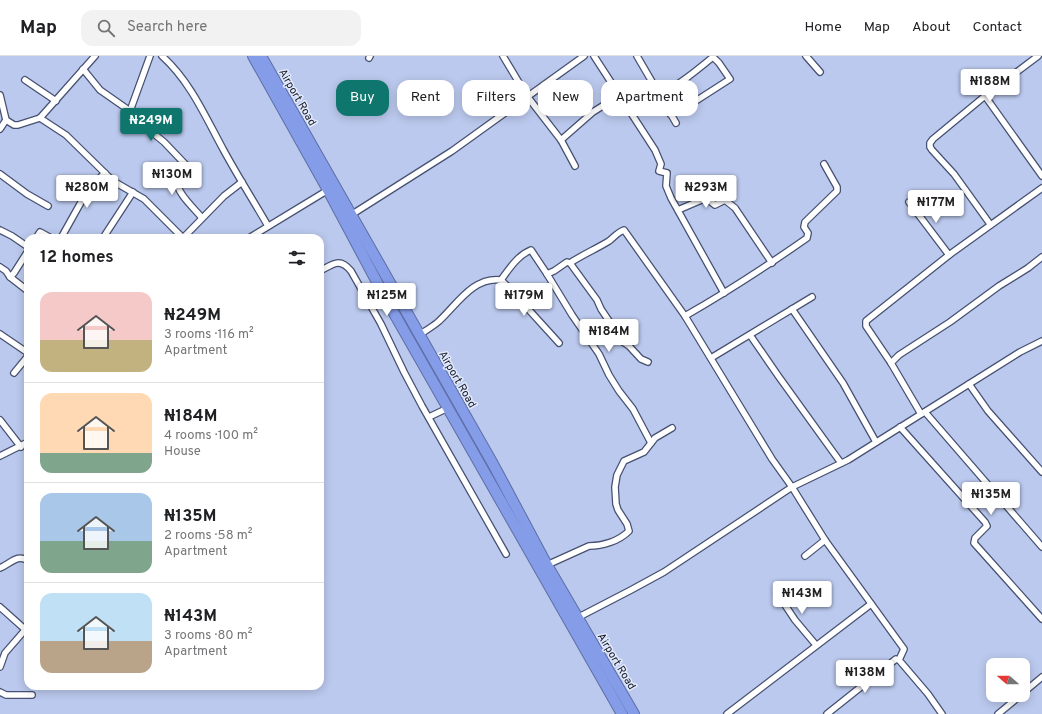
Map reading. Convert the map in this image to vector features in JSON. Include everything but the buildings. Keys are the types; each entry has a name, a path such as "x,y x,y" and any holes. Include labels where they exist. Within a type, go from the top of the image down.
{"highway":[{"name":"Airport Road","path":"253,56 328,190 387,301 622,714"},
{"name":"Airport Road","path":"261,56 493,464 577,618 634,714"}],"street":[{"path":"0,95 6,120 14,125 40,118 95,56"},
{"path":"130,111 150,56"},
{"path":"162,56 194,94 223,150 268,226"},
{"path":"503,56 517,80"},
{"path":"530,94 584,56"},
{"path":"594,56 610,80"},
{"path":"637,56 651,80"},
{"path":"806,56 820,72"},
{"path":"990,224 954,174 930,147 930,143 985,96 1038,56"},
{"path":"683,80 714,57 719,62 730,79 698,100"},
{"path":"83,70 100,90 130,111 132,116 164,142 187,167 178,181 178,187 181,193 202,218"},
{"path":"25,80 56,101"},
{"path":"985,96 1042,176"},
{"path":"530,100 561,140 575,166"},
{"path":"561,140 601,107"},
{"path":"351,215 452,151 500,116"},
{"path":"634,116 655,150 661,164 659,171 667,173 666,186 671,198 724,293"},
{"path":"671,116 676,123"},
{"path":"40,118 66,135 113,181 144,199 179,234"},
{"path":"0,129 6,120"},
{"path":"685,316 772,263 807,238 808,233 804,227 805,222 837,191 838,187 824,164"},
{"path":"63,234 90,188 105,173"},
{"path":"0,174 27,194 48,206"},
{"path":"187,234 224,196 242,182"},
{"path":"1042,188 990,224 866,321 866,326 923,413 1042,547"},
{"path":"255,234 328,190"},
{"path":"106,234 133,192"},
{"path":"678,210 706,198 715,205 725,200 735,208 772,263"},
{"path":"909,202 949,255"},
{"path":"0,230 24,244"},
{"path":"547,274 614,238 620,231 624,230 685,316 772,459 792,487 825,540 904,649 900,660"},
{"path":"501,280 515,262 531,250 572,315 599,354 609,375 633,409 651,443"},
{"path":"10,277 24,257"},
{"path":"891,363 899,355 950,322 1042,257"},
{"path":"324,269 339,262 347,266 381,324 404,372 506,554"},
{"path":"570,263 597,300 601,309 623,342 629,346 641,359 648,362"},
{"path":"0,267 24,288"},
{"path":"419,335 437,322 477,285 490,279 501,280 559,344"},
{"path":"711,358 720,351 750,335 812,297"},
{"path":"792,309 843,384 876,442"},
{"path":"0,334 24,350"},
{"path":"750,335 841,463"},
{"path":"577,618 664,572 792,487 841,463 1020,352 1042,341"},
{"path":"14,373 24,361"},
{"path":"969,384 988,411 1042,472"},
{"path":"429,417 448,408"},
{"path":"0,420 21,447"},
{"path":"900,427 985,522 987,526 974,538 974,543 1042,618"},
{"path":"547,565 589,546 597,546 613,542 629,531 627,524 616,504 614,488 617,475 624,461 644,452 655,438 672,428"},
{"path":"0,456 24,445"},
{"path":"805,556 825,540"},
{"path":"0,568 18,558 24,559"},
{"path":"777,593 795,620 816,645"},
{"path":"726,714 871,604"},
{"path":"0,607 24,629"},
{"path":"0,667 5,653 24,633"},
{"path":"826,714 896,659 900,660"},
{"path":"900,660 928,694 942,714"},
{"path":"1030,687 1042,677"},
{"path":"0,692 6,695 32,695"},
{"path":"998,714 1012,702"}]}
